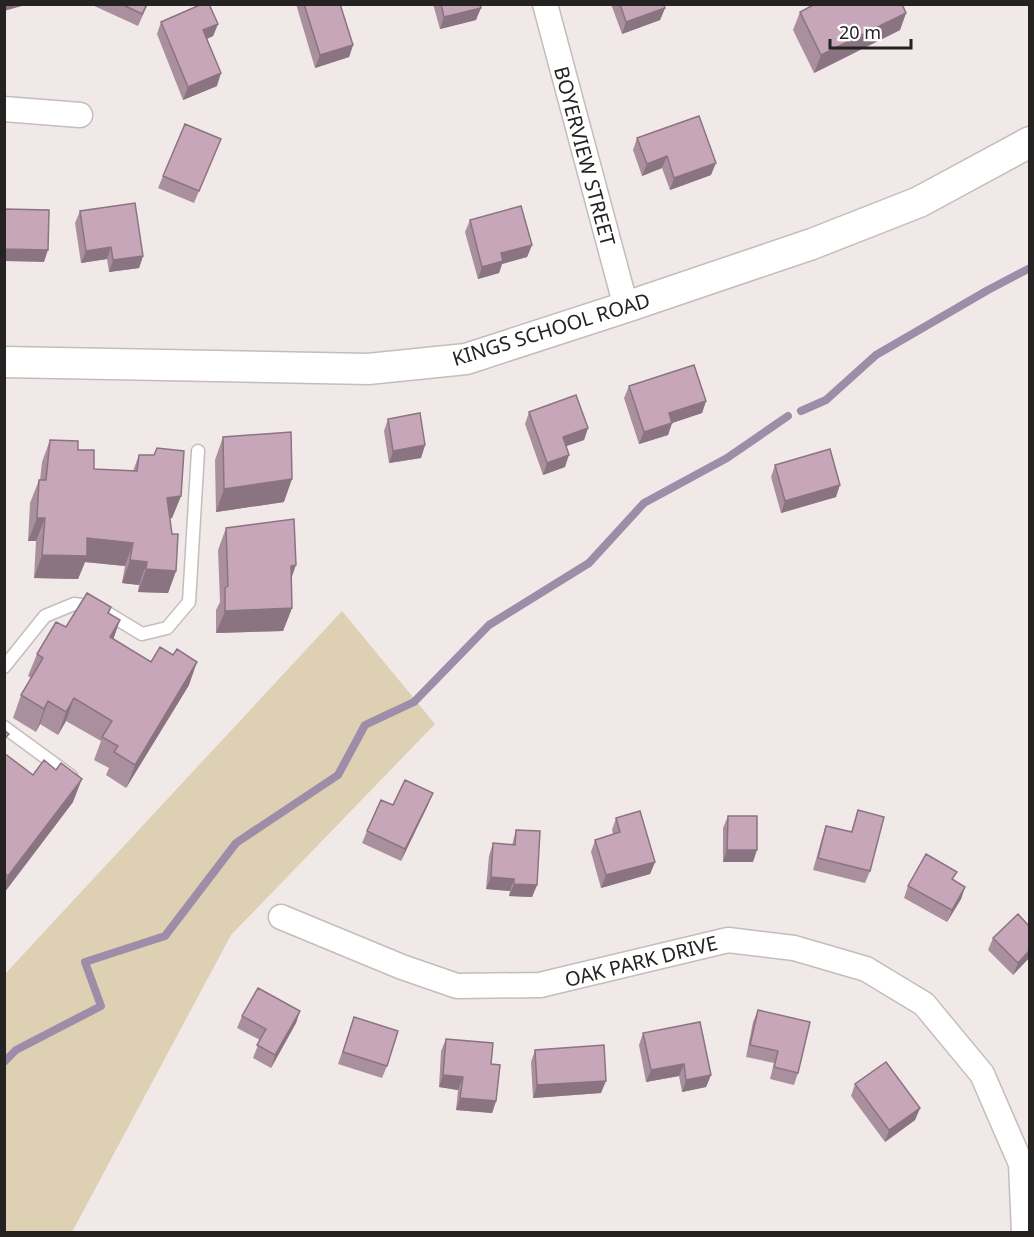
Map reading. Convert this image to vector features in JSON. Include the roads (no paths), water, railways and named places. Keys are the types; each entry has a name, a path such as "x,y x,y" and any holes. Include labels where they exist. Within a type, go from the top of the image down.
{"street":[{"name":"BOYERVIEW STREET","path":"544,4 626,307"},
{"path":"4,109 80,115"},
{"name":"KINGS SCHOOL ROAD","path":"4,362 368,369 466,358 812,244 920,202 1029,142"},
{"name":"OAK PARK DRIVE","path":"282,917 402,967 457,986 540,985 728,940 794,948 866,969 924,1004 982,1074 1021,1164 1024,1233"}],"lane":[{"path":"4,667 45,616 74,604 99,608 142,634 168,628 189,602 198,451"},
{"path":"4,727 74,778"}],"waterway":[{"path":"801,411 826,400 876,355 1030,268"},
{"path":"4,1062 16,1050 101,1006 85,962 165,936 236,843 338,775 365,725 414,702 489,625 589,563 644,503 727,458 788,416"}]}
